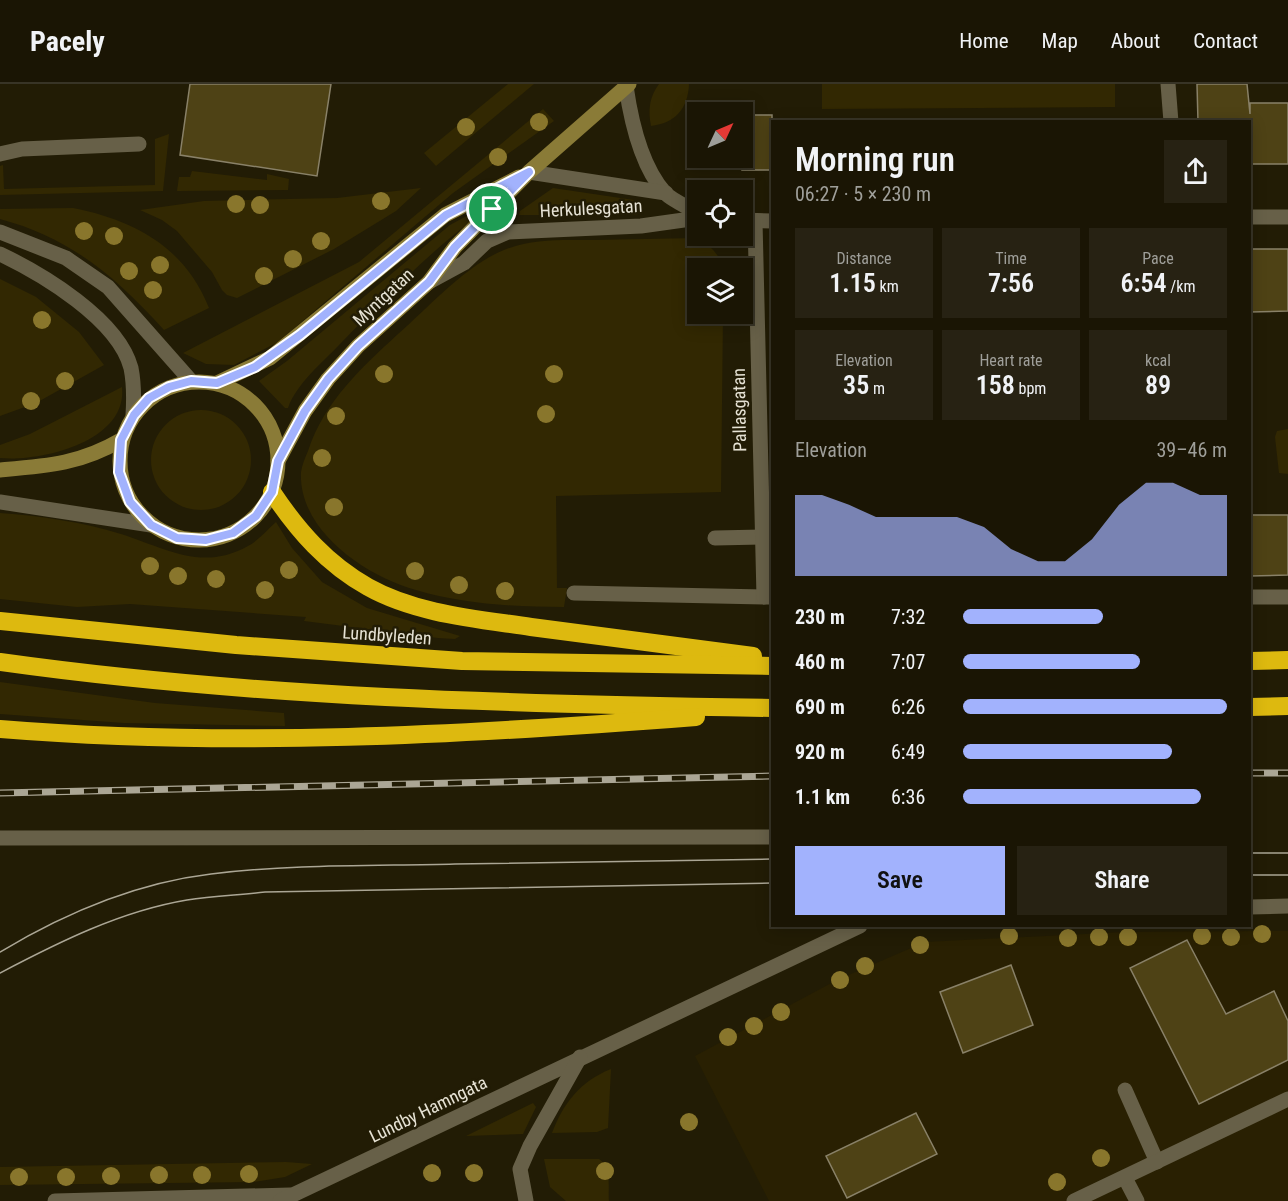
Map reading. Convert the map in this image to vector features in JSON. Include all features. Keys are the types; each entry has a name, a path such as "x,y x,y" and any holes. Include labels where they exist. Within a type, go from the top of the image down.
{"highway":[{"path":"272,492 315,547 339,568 370,588 402,602 474,619 771,658"},
{"name":"Lundbyleden","path":"0,621 236,645 462,661 771,666"},
{"path":"1251,661 1288,660"},
{"path":"0,662 207,685 443,700 771,710"},
{"path":"1251,707 1288,706"},
{"path":"0,729 98,737 329,738 552,729 771,710"}],"street":[{"path":"1168,84 1171,120"},
{"name":"Myntgatan","path":"278,461 305,411 328,379 358,346 429,282 455,247 529,172 627,85"},
{"name":"Herkulesgatan","path":"627,85 638,140 666,194"},
{"path":"0,154 22,149 139,144"},
{"name":"Myntgatan","path":"217,383 270,358 446,215 529,172"},
{"name":"Herkulesgatan","path":"529,172 666,194 687,206"},
{"path":"1251,217 1288,217"},
{"name":"Herkulesgatan","path":"429,282 464,262 487,241 508,232 642,226 687,220"},
{"path":"753,221 771,221"},
{"path":"0,232 66,258 108,287 191,381"},
{"name":"Pallasgatan","path":"750,246 762,537 768,597"},
{"path":"0,254 32,269 75,299 96,317 111,335 130,366 134,415"},
{"path":"0,501 151,525 177,538 206,540 233,533 256,516 272,492 278,461 276,440 268,420 254,403 237,391 217,383 191,381 169,387 149,398 134,415 121,440 119,472 130,502 151,525"},
{"path":"0,470 52,465 95,455 121,440"},
{"path":"715,538 762,537"},
{"path":"574,594 768,597"},
{"path":"1251,597 1288,597"},
{"path":"0,838 771,837"},
{"path":"1251,907 1288,906"},
{"name":"Lundby Hamngata","path":"287,1198 858,927"},
{"path":"526,1201 520,1169 530,1146 580,1057"},
{"path":"1125,1090 1157,1162"},
{"path":"1074,1201 1288,1099"},
{"path":"1125,1178 1137,1201"},
{"path":"55,1201 287,1198"}],"shaded area":[{"path":"508,84 534,84 436,166 424,153"},
{"path":"659,84 689,84 688,93 679,113 667,122 651,126 650,104"},
{"path":"822,84 1115,84 1115,107 822,109"},
{"path":"543,109 554,121 453,193 278,342 234,365 206,364 183,353 359,262"},
{"path":"169,134 163,191 0,195 0,166 3,165 4,189 155,185 155,139"},
{"path":"192,171 267,180 267,174 289,179 288,190 177,191 179,177 190,177"},
{"path":"421,188 396,211 334,249 237,298 227,295 222,290 212,272 177,231 162,220 140,210 204,201 337,198"},
{"path":"553,188 634,200 641,202 644,208 642,213 635,215 519,215 520,211"},
{"path":"73,208 117,220 155,240 186,268 209,308 164,330 128,293 91,262 49,237 0,219 0,209"},
{"path":"474,212 479,215 407,277 311,374 297,390 288,408 285,408 259,381 287,361 450,225"},
{"path":"687,238 687,246 709,246 717,255 718,258 687,258 687,324 723,324 721,492 556,496 557,588 567,588 564,607 489,604 452,599 396,583 356,562 323,531 311,513 303,493 301,472 304,462 315,433 334,401 357,373 384,347 462,276 490,257 526,243"},
{"path":"0,279 36,297 79,332 104,365 36,403 0,416"},
{"path":"122,387 120,406 111,421 97,434 59,452 38,456 0,458 0,445 30,434"},
{"path":"201,410 229,418 243,432 251,460 243,488 229,502 201,510 173,502 159,488 151,460 159,432 173,418"},
{"path":"1288,429 1288,474 1279,473 1275,437 1277,431"},
{"path":"0,513 91,526 168,551 199,557 231,554 248,546 276,522 292,548 322,582 367,608 460,636 455,639 438,638 304,621 306,617 130,604 77,607 0,599"},
{"path":"0,682 155,703 284,713 285,726 124,723 0,714"},
{"path":"1288,931 1288,1201 769,1201 695,1056 837,980 925,942 1124,932"},
{"path":"611,1069 608,1128 597,1132 552,1133 556,1122 574,1094 591,1080"},
{"path":"533,1103 536,1107 523,1134 466,1136"},
{"path":"544,1159 599,1159 608,1173 609,1201 566,1201 550,1187"},
{"path":"286,1162 312,1164 285,1177 254,1182 0,1185 0,1167"}],"building":[{"path":"190,84 331,84 317,176 180,155"},
{"path":"1197,84 1247,84 1250,114 1250,103 1288,103 1288,164 1251,164 1251,120 1198,120"},
{"path":"753,115 772,115 771,170 742,170 742,168 753,168"},
{"path":"1251,249 1288,249 1288,311 1251,312"},
{"path":"1251,515 1288,515 1288,575 1251,576"},
{"path":"1187,940 1226,1014 1274,991 1288,1021 1288,1060 1199,1104 1130,968"},
{"path":"1011,965 1033,1025 963,1053 940,992"},
{"path":"916,1113 937,1154 847,1198 826,1156"}],"tram line":[{"path":"1251,853 1288,853"},
{"path":"0,952 75,913 128,892 155,884 211,874 271,868 333,866 771,859"},
{"path":"1251,875 1288,875"},
{"path":"0,973 68,939 114,920 162,905 206,897 265,892 771,883"}],"railway":[{"path":"1251,773 1288,773"},
{"path":"0,793 771,776"}],"route":[{"path":"529,172 492,209 455,247 429,282 358,346 328,379 305,411 278,461 277,477 272,492 256,516 233,533 206,540 177,538 151,525 130,502 119,472 121,440 134,415 149,398 169,387 191,381 217,383 255,367 300,335 446,215 529,172"}]}
